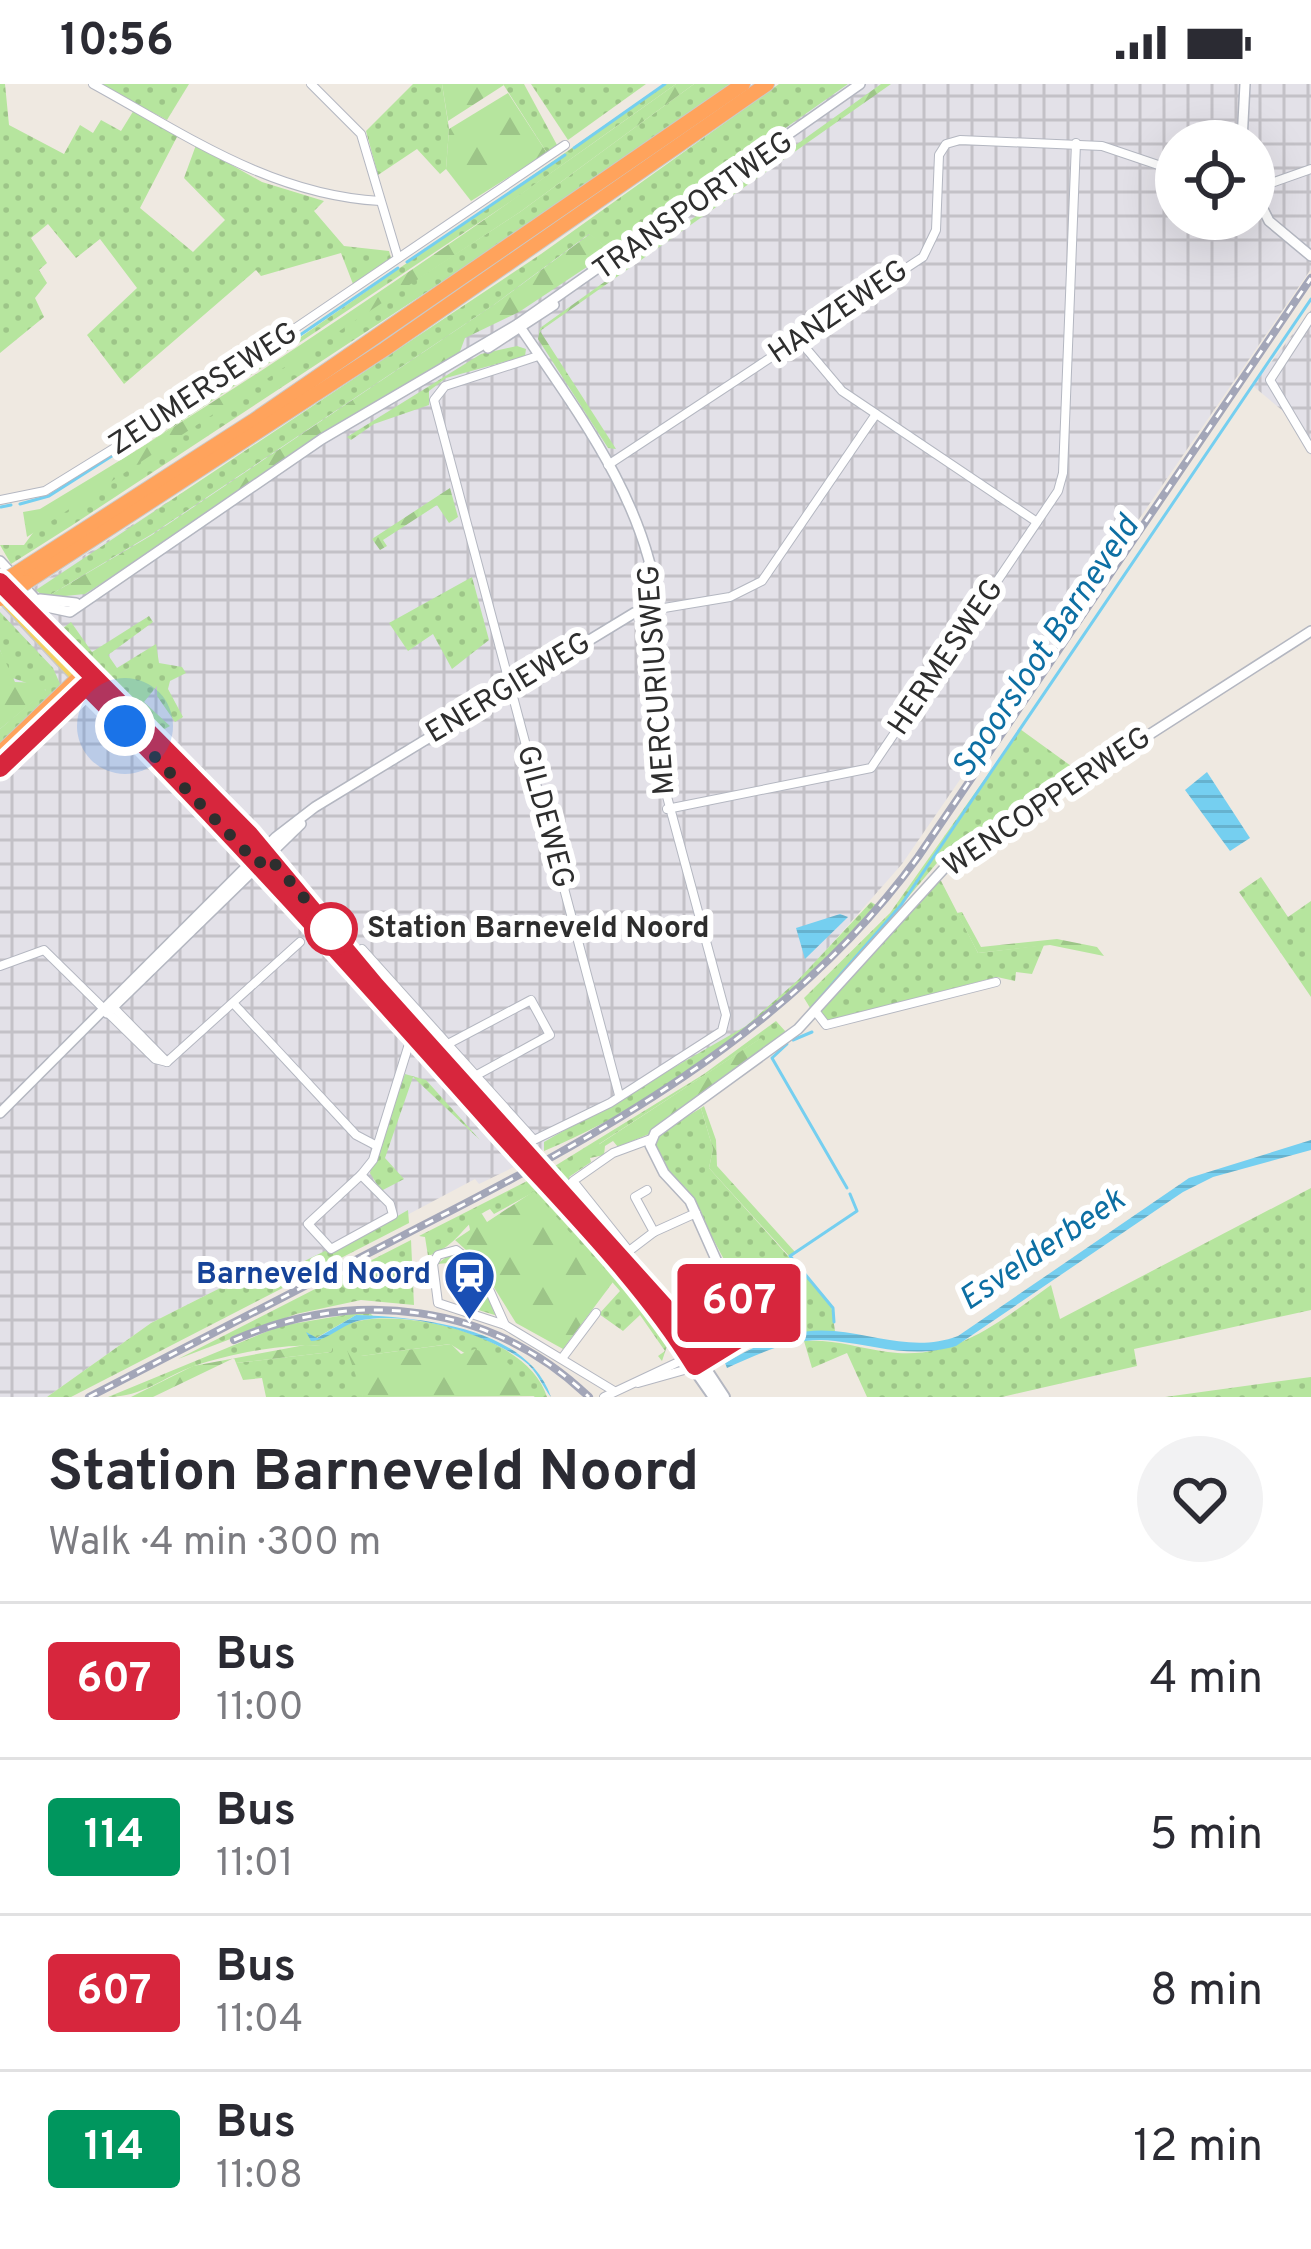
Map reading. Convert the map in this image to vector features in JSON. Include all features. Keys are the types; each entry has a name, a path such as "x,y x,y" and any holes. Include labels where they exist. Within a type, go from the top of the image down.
{"highway":[{"path":"0,582 26,583 743,84"},
{"path":"0,597 385,349 767,84"},
{"path":"0,754 85,679"},
{"path":"0,768 85,679"}],"main road":[{"path":"0,582 85,679"},
{"path":"0,597 260,856 522,1154 383,1004 260,856"},
{"path":"540,1174 664,1306 714,1397"},
{"path":"696,1360 724,1397"}],"street":[{"path":"93,84 265,179 310,194 380,201"},
{"path":"311,84 361,134 398,258"},
{"name":"TRANSPORTWEG","path":"519,327 864,84"},
{"path":"1245,120 1246,84"},
{"name":"HANZEWEG","path":"607,466 923,257 934,238 939,155 946,144 960,140 1076,143 1130,152 1155,162"},
{"name":"HERMESWEG","path":"667,809 872,768 1037,522 1063,473 1076,143"},
{"name":"ZEUMERSEWEG","path":"0,500 34,495 64,479 277,344 565,145"},
{"path":"1275,182 1311,169"},
{"path":"1275,226 1311,258"},
{"path":"1275,234 1311,258"},
{"path":"1311,317 1270,384 1311,449"},
{"path":"0,561 60,605 92,596 304,451 519,327"},
{"name":"MERCURIUSWEG","path":"519,327 646,536 658,609 667,809 725,1026 619,1095"},
{"path":"799,340 830,381 1037,522"},
{"name":"GILDEWEG","path":"538,356 445,386 434,400 619,1095"},
{"name":"ENERGIEWEG","path":"260,856 343,790 634,613 730,597 762,581 876,414"},
{"name":"WENCOPPERWEG","path":"654,1232 627,1250 586,1202 574,1178 613,1153 651,1139 816,1012 949,863 1311,631"},
{"path":"0,1113 94,1019 125,1001 260,856"},
{"path":"110,1008 260,856"},
{"path":"167,1062 300,942"},
{"path":"362,949 534,1140 619,1095"},
{"path":"0,965 44,950 128,1021 167,1062"},
{"path":"816,1012 826,1024 996,982"},
{"path":"446,1045 531,1000 550,1036 475,1076"},
{"path":"125,1001 128,1021"},
{"path":"234,1004 356,1135 377,1146"},
{"path":"361,1175 393,1215 329,1248 308,1224 361,1175 377,1146 404,1068 409,1045 383,1004"},
{"path":"110,1008 155,1059 167,1062"},
{"path":"604,1397 630,1384 660,1381 740,1330 735,1298 696,1213 684,1192 664,1173 651,1139"},
{"path":"646,1190 635,1197 654,1232 696,1213"},
{"path":"506,1325 475,1262 456,1250 438,1255 433,1264 438,1303 506,1325 614,1390"},
{"path":"563,1358 596,1313"}],"shaded area":[{"path":"823,84 1311,84 1311,269 902,864 798,982 743,1030 518,1165 479,1184 475,1179 326,1258 321,1253 249,1288 240,1278 151,1323 47,1397 0,1397 0,609"},
{"path":"1311,310 1311,455 1283,411 1253,386"}],"green space":[{"path":"0,84 5,84 9,125 64,154 80,125 93,133 101,120 121,131 134,110 178,135 140,208 193,252 225,220 184,178 196,145 262,182 324,201 314,211 344,246 389,251 391,258 353,284 341,253 261,276 256,270 124,384 87,335 137,288 100,239 76,258 48,224 31,238 47,263 39,270 47,283 35,298 44,317 0,353"},
{"path":"98,84 189,84 167,120"},
{"path":"413,84 442,84 449,129 446,169 440,174 417,149 378,175 366,131"},
{"path":"442,84 503,84 504,85 448,121"},
{"path":"503,84 524,84 557,145 547,153"},
{"path":"531,84 646,84 568,140"},
{"path":"664,84 676,84 513,200 134,453"},
{"path":"676,84 694,84 520,212 27,537 23,512 40,509 283,356"},
{"path":"694,84 730,84 527,226 11,564 0,545 24,545 38,526 520,212"},
{"path":"779,84 848,84 611,251 589,234 495,304 152,534 45,598 36,590 541,254"},
{"path":"881,84 891,84 540,331 616,449 608,448 538,339 540,328"},
{"path":"508,93 547,153 471,201 446,169 449,129"},
{"path":"590,234 611,251 519,312 465,338 459,354 85,594 45,598 152,535 495,304"},
{"path":"517,346 526,349 525,356 446,378 429,391 429,405 374,424 351,440 347,437 481,354"},
{"path":"450,488 458,517 449,523 437,505 383,540 387,546 380,550 372,539"},
{"path":"472,577 489,640 452,669 433,634 408,651 389,623"},
{"path":"0,612 53,668 61,686 0,746 0,729 46,690 10,677 0,650"},
{"path":"149,616 153,622 108,655 117,668 156,644 159,663 182,667 186,673 170,681 168,689 183,717 175,722 157,696 157,686 144,702 170,726 161,731 63,628 71,622 92,652"},
{"path":"0,650 15,682 40,683 46,691 0,729"},
{"path":"1020,729 1078,771 942,857 812,1011 804,998 890,913"},
{"path":"939,877 978,953 1044,945 1032,974 1016,972 1015,981 997,977 826,1021 820,1012"},
{"path":"1261,877 1288,917 1311,901 1311,997 1239,892"},
{"path":"871,902 876,905 841,944 724,1048 636,1105 544,1151 544,1142 746,1026 798,980"},
{"path":"962,912 981,947 1057,939 1097,947 1104,956 1050,945 978,953 957,913"},
{"path":"776,1021 786,1032 793,1029 769,1048 760,1039 599,1144 604,1155 590,1158 591,1162 569,1177 582,1204 631,1260 550,1169 704,1074"},
{"path":"761,1038 769,1048 649,1134 618,1147 613,1141 605,1146 604,1155 598,1145"},
{"path":"405,1074 426,1080 480,1140 413,1077 385,1158 404,1179 381,1191 370,1173"},
{"path":"704,1106 716,1140 717,1166 795,1252 789,1256 709,1168 713,1149"},
{"path":"701,1108 713,1149 709,1168 831,1304 835,1331 776,1336 751,1347 758,1328 754,1316 686,1188 669,1175 655,1149 658,1134"},
{"path":"533,1178 626,1283 668,1343 662,1361 658,1356 665,1351 640,1315 623,1331 599,1314 620,1291 534,1192 494,1214 490,1209 481,1214 447,1246 428,1256 425,1237 419,1236"},
{"path":"1311,1188 1311,1310 1134,1349 1137,1366 1002,1397 867,1397 847,1353 812,1368 804,1341 888,1352 935,1350 976,1335 1051,1285 1060,1319"},
{"path":"534,1191 613,1282 563,1349 516,1323 477,1260 455,1240 470,1230 467,1215 482,1214 487,1222"},
{"path":"408,1210 409,1223 71,1397 47,1397 151,1323 240,1278 249,1288 327,1250 339,1250"},
{"path":"411,1240 414,1305 361,1300 296,1314 178,1359"},
{"path":"453,1252 480,1272 498,1316 462,1305 459,1262 437,1264"},
{"path":"368,1311 373,1316 356,1315 311,1341 364,1320 442,1325 470,1333 519,1359 536,1376 547,1397 535,1397 450,1344 361,1356 363,1397 266,1397 262,1378 243,1380 236,1363 331,1352 332,1347 316,1346 227,1357 132,1394 108,1397 280,1326"},
{"path":"451,1344 461,1354 475,1349 508,1363 536,1396 363,1397 347,1350 361,1356"},
{"path":"305,1345 333,1346 331,1352 236,1363 234,1358"},
{"path":"233,1359 153,1397 131,1397 193,1366"},
{"path":"1311,1377 1311,1397 1165,1397"}],"water":[{"path":"1207,772 1250,838 1230,851 1185,790"},
{"path":"840,914 848,917 805,959 796,928"},
{"path":"1311,1140 1311,1150 1213,1177 1183,1192 956,1346 910,1351 807,1341 766,1351 727,1368 725,1363 764,1343 805,1332 834,1331 911,1343 958,1336 1189,1178"},
{"path":"356,1315 439,1323 496,1341 520,1355 539,1373 551,1397 524,1361 447,1327 381,1318 355,1322 318,1340 311,1341 306,1332 317,1338"}],"waterway":[{"path":"574,148 665,84"},
{"path":"407,262 565,155"},
{"path":"284,346 398,268"},
{"name":"Spoorsloot Barneveld","path":"808,1012 901,905 1311,299"},
{"path":"20,504 49,496 275,352"},
{"path":"1,507 11,505"},
{"name":"Spoorsloot Barneveld","path":"793,1040 812,1032"},
{"name":"Spoorsloot Barneveld","path":"787,1044 772,1058 847,1188"},
{"name":"Spoorsloot Barneveld","path":"834,1322 833,1308 790,1256 857,1211 850,1194"}],"tunnel":[{"path":"524,1153 542,1173"}],"railway":[{"path":"89,1397 547,1160 685,1076 810,977 867,920 918,857 1311,278"},
{"path":"234,1340 327,1313 420,1313 509,1341 551,1365 589,1397"}],"bus line":[{"name":"607","path":"0,582 249,834 375,985 664,1306 698,1353 740,1330 742,1318 735,1298 750,1324 747,1334 695,1366 638,1288 397,1016 184,782 86,686 0,768"}],"place":[{"name":"Station Barneveld Noord","path":"331,929"},
{"name":"Barneveld Noord","path":"470,1321"}],"route":[{"path":"125,726 258,864 268,856 331,929"}],"water label":[{"name":"Esvelderbeek","path":"1043,1251"}]}
